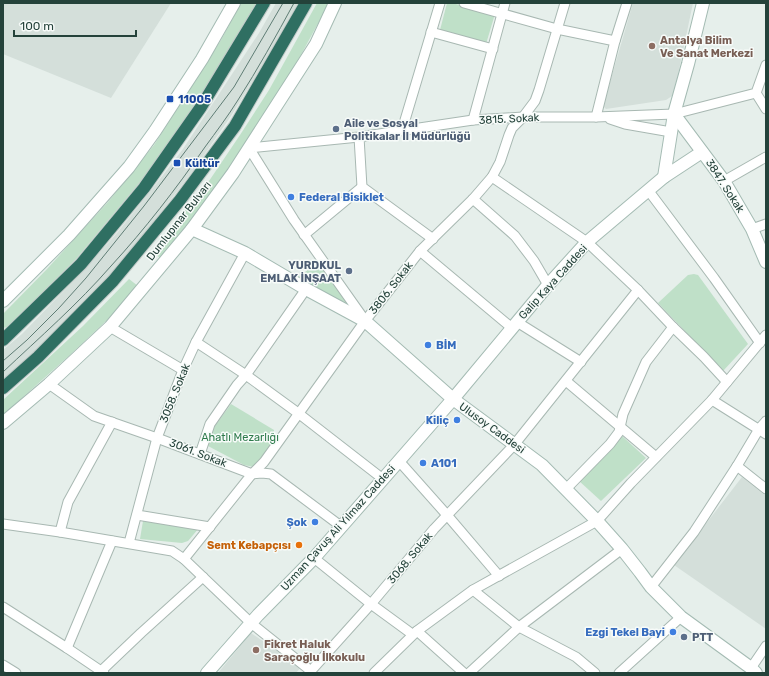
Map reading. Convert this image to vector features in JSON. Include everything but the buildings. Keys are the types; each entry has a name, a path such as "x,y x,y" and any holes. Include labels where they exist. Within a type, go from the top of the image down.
{"highway":[{"path":"5,336 81,264 144,188 201,107 264,3"},
{"name":"Dumlupınar Bulvarı","path":"3,388 38,357 113,281 180,200 235,126 306,3"}],"street":[{"path":"3,301 69,235 129,166 155,131 202,60 234,3"},
{"name":"Dumlupınar Bulvarı","path":"3,423 49,384 110,326 192,229 233,173 316,44 335,3"},
{"path":"402,130 440,3"},
{"path":"464,3 557,29 615,41"},
{"path":"473,120 505,3"},
{"name":"3806. Sokak","path":"184,559 252,474 264,462 365,321 420,251 473,199 492,177 500,162 512,128 523,117 535,101 565,3"},
{"path":"627,3 615,41 601,117 625,124 671,132"},
{"path":"664,177 674,114 703,3"},
{"path":"431,32 492,49"},
{"path":"766,65 756,93 766,109"},
{"name":"3815. Sokak","path":"249,148 359,138 473,120 523,117 601,117 674,114 756,93"},
{"name":"3847. Sokak","path":"674,114 724,181 752,228 766,262"},
{"path":"359,138 362,187"},
{"path":"249,148 304,235 365,321"},
{"name":"Galip Kaya Caddesi","path":"453,399 548,285 587,242 664,177 702,152"},
{"path":"724,181 766,157"},
{"path":"492,177 587,242 638,290 673,328 704,357 727,382"},
{"path":"304,235 362,187"},
{"path":"362,187 433,239"},
{"path":"648,190 714,278 760,343"},
{"path":"473,199 515,236 534,261 548,285"},
{"path":"752,228 766,224"},
{"name":"Ulusoy Caddesi","path":"192,229 245,253 306,289 365,321 453,399 542,465 597,521 622,549 651,588 681,618 754,672"},
{"path":"420,251 515,325 581,362"},
{"name":"3058. Sokak","path":"129,543 157,438 183,370 196,342 245,253"},
{"path":"200,454 210,424 306,289"},
{"name":"3068. Sokak","path":"310,672 371,604 434,529 514,445 638,290"},
{"path":"110,326 183,370"},
{"path":"566,489 610,444 619,432 623,414 646,362 673,328"},
{"path":"374,673 414,633 473,590 597,521 631,483 712,400 766,335"},
{"path":"196,342 246,375 298,413 383,479"},
{"path":"566,381 656,457"},
{"name":"3061. Sokak","path":"49,384 94,416 252,474 271,474 342,527"},
{"name":"Uzman Çavuş Ali Yılmaz Caddesi","path":"207,673 251,623 342,527 453,399"},
{"path":"712,400 762,432"},
{"path":"651,588 694,532 737,466 762,432 766,421"},
{"path":"60,532 68,502 112,422"},
{"path":"399,461 499,576"},
{"path":"737,466 766,489"},
{"path":"137,515 210,527"},
{"path":"3,524 172,551 184,559 251,623 310,672"},
{"path":"67,648 112,541"},
{"path":"469,673 519,627 622,549"},
{"path":"314,558 371,604 414,633 464,673"},
{"path":"3,607 67,648 101,672 203,577"},
{"path":"473,590 519,627 576,657 595,673"},
{"path":"619,673 681,618"},
{"path":"754,672 766,646"},
{"path":"3,665 16,673"}],"shaded area":[{"path":"3,3 171,3 111,98 3,54"},
{"path":"276,3 298,3 231,116 195,168 110,275 32,356 3,381 3,350 22,334 84,270 117,233 153,188 183,149 259,33"},
{"name":"Antalya Bilim Ve Sanat Merkezi","path":"633,3 693,3 675,89 672,96 666,100 606,109 603,106"},
{"path":"742,477 766,496 766,629 674,565"},
{"name":"Fikret Haluk Saraçoğlu İlkokulu","path":"251,633 301,667 296,673 218,673"}],"green space":[{"path":"241,3 258,3 178,130 145,176 76,259 8,327 3,328 3,314 47,269 108,202 154,145 221,40"},
{"path":"317,3 329,3 253,137 208,201 161,260 153,250 209,181 240,135 269,90"},
{"path":"447,3 495,14 486,44 440,30"},
{"path":"318,263 351,306 349,308 298,277"},
{"path":"688,275 698,275 748,344 723,371 658,303"},
{"path":"129,279 138,286 106,321 3,415 3,400 83,326"},
{"name":"Ahatlı Mezarlığı","path":"231,404 274,430 274,437 264,457 254,467 244,465 208,446 212,430"},
{"path":"622,436 646,458 601,501 578,480"},
{"path":"143,521 199,528 188,541 182,543 140,539"}],"tram line":[{"path":"3,361 27,340 59,308 86,278 144,206 234,87 283,3"},
{"path":"3,372 85,294 124,252 160,208 234,106 260,64 294,3"}],"place":[{"name":"Antalya Bilim Ve Sanat Merkezi","path":"652,46"},
{"name":"11005","path":"170,99"},
{"name":"Aile ve Sosyal Politikalar İl Müdürlüğü","path":"336,129"},
{"name":"Kültür","path":"177,163"},
{"name":"Federal Bisiklet","path":"291,197"},
{"name":"YURDKUL EMLAK İNŞAAT","path":"349,271"},
{"name":"BİM","path":"428,345"},
{"name":"Kiliç","path":"457,420"},
{"name":"A101","path":"423,463"},
{"name":"Şok","path":"315,522"},
{"name":"Semt Kebapçısı","path":"299,545"},
{"name":"Ezgi Tekel Bayi","path":"673,632"},
{"name":"PTT","path":"684,637"},
{"name":"Fikret Haluk Saraçoğlu İlkokulu","path":"256,650"}]}
